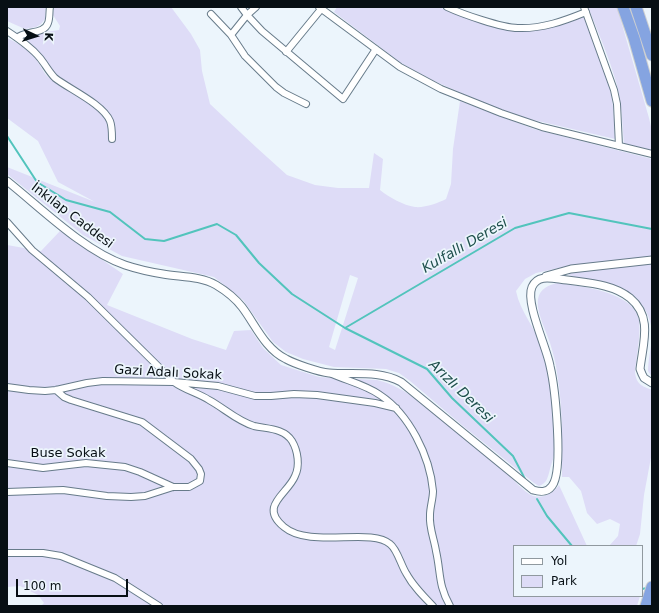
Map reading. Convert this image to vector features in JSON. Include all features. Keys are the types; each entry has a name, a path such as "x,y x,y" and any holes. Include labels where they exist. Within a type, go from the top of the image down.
{"highway":[{"path":"623,7 634,38 652,101"},
{"path":"636,7 652,55"},
{"path":"646,606 652,587"}],"street":[{"path":"17,38 24,33 42,30 46,27 50,7"},
{"path":"241,7 262,31 343,99 376,49"},
{"path":"231,35 247,15 256,7"},
{"path":"447,7 511,28 530,28 559,23 585,9 614,90 618,110 619,146"},
{"path":"286,52 320,8 400,67 441,89 482,106 542,127 652,154"},
{"path":"211,14 231,35 245,56 276,87 284,93 306,104"},
{"path":"7,31 30,48 41,59 54,77 93,102 104,113 110,120 112,139"},
{"name":"İnkılap Caddesi","path":"7,181 71,233 110,259 142,270 203,280 215,284 233,297 242,307 263,338 277,354 286,359 327,372 388,376 400,382 499,461 527,486 538,491 549,490 556,481 558,449 556,403 550,365 533,311 531,299 532,287 538,280 544,277"},
{"path":"7,222 32,250 88,297 174,382 207,399 246,423 281,432 292,440 296,448 298,458 297,469 295,476 277,500 274,512 276,518 284,527 296,534 306,536 372,538 385,541 393,547 415,587 433,606"},
{"path":"544,277 571,269 652,260"},
{"path":"544,277 601,285 619,291 632,300 642,312 645,321 640,369 642,374 652,383"},
{"path":"327,372 377,393 396,408 403,416 418,440 428,470 433,492 430,527 436,550 441,586 450,606"},
{"name":"Gazi Adalı Sokak","path":"7,387 37,391 56,390 73,385 103,381 174,382 218,386 255,396 294,394 376,403 396,408"},
{"path":"7,492 63,490 107,496 131,497 145,496 173,487 189,487 200,481 201,474 191,459 142,422 71,400 64,397 56,390"},
{"name":"Buse Sokak","path":"7,463 43,468 86,463 125,467 173,487"},
{"path":"7,553 43,553 61,556 115,578 159,606"}],"green space":[{"path":"7,7 46,7 45,19 36,27 25,29 7,21"},
{"path":"54,7 171,7 191,34 200,50 202,71 210,104 287,175 315,185 338,188 369,188 374,153 383,159 380,190 388,196 401,203 415,207 435,204 446,199 451,184 453,149 460,101 534,129 652,159 652,257 573,265 536,273 525,279 516,291 521,306 539,341 551,387 555,443 553,459 548,477 544,483 539,486 534,483 399,373 386,369 334,367 303,359 286,352 273,342 243,300 214,277 122,256 83,235 7,174 7,167 95,202 58,182 38,141 7,118 7,38 30,52 46,75 53,81 94,107 108,123 109,139 114,139 114,123 54,74 36,49 28,42 29,37 39,33 59,30 60,26 53,15","holes":["350,275 358,278 335,350 329,347"]},
{"path":"337,7 439,7 470,19 512,31 545,29 584,16 602,63 611,93 615,139 525,118 482,102 434,81 401,63 334,12"},
{"path":"588,7 617,7 649,118 652,131 652,150 624,144 620,97 607,54"},
{"path":"60,231 123,274 107,305 192,339 226,350 234,331 251,330 263,348 281,365 319,377 377,380 388,383 409,394 497,465 529,494 541,497 554,491 559,485 587,545 513,545 513,597 640,597 637,606 41,606 44,603 38,595 20,586 7,587 7,245 41,251"},
{"path":"652,263 652,334 651,325 645,309 634,296 627,291 605,283 569,275 570,273"},
{"path":"558,283 606,292 628,303 636,311 639,321 639,340 635,373 640,384 652,390 652,452 644,495 640,534 636,545 610,545 618,536 620,524 610,519 597,524 587,513 581,491 569,477 562,477 562,425 559,386 550,343 538,310 539,295 548,286"},
{"path":"652,334 652,377 648,371"}],"waterway":[{"path":"7,136 37,182 66,200 110,212 145,239 164,241 217,224 236,235 259,263 292,294 345,328 427,369 452,398 513,456 525,479"},
{"name":"Kulfallı Deresi","path":"345,328 515,228 569,213 652,229"},
{"name":"Arızlı Deresi","path":"537,499 547,516 571,545"},
{"name":"Arızlı Deresi","path":"643,589 647,588"}]}
